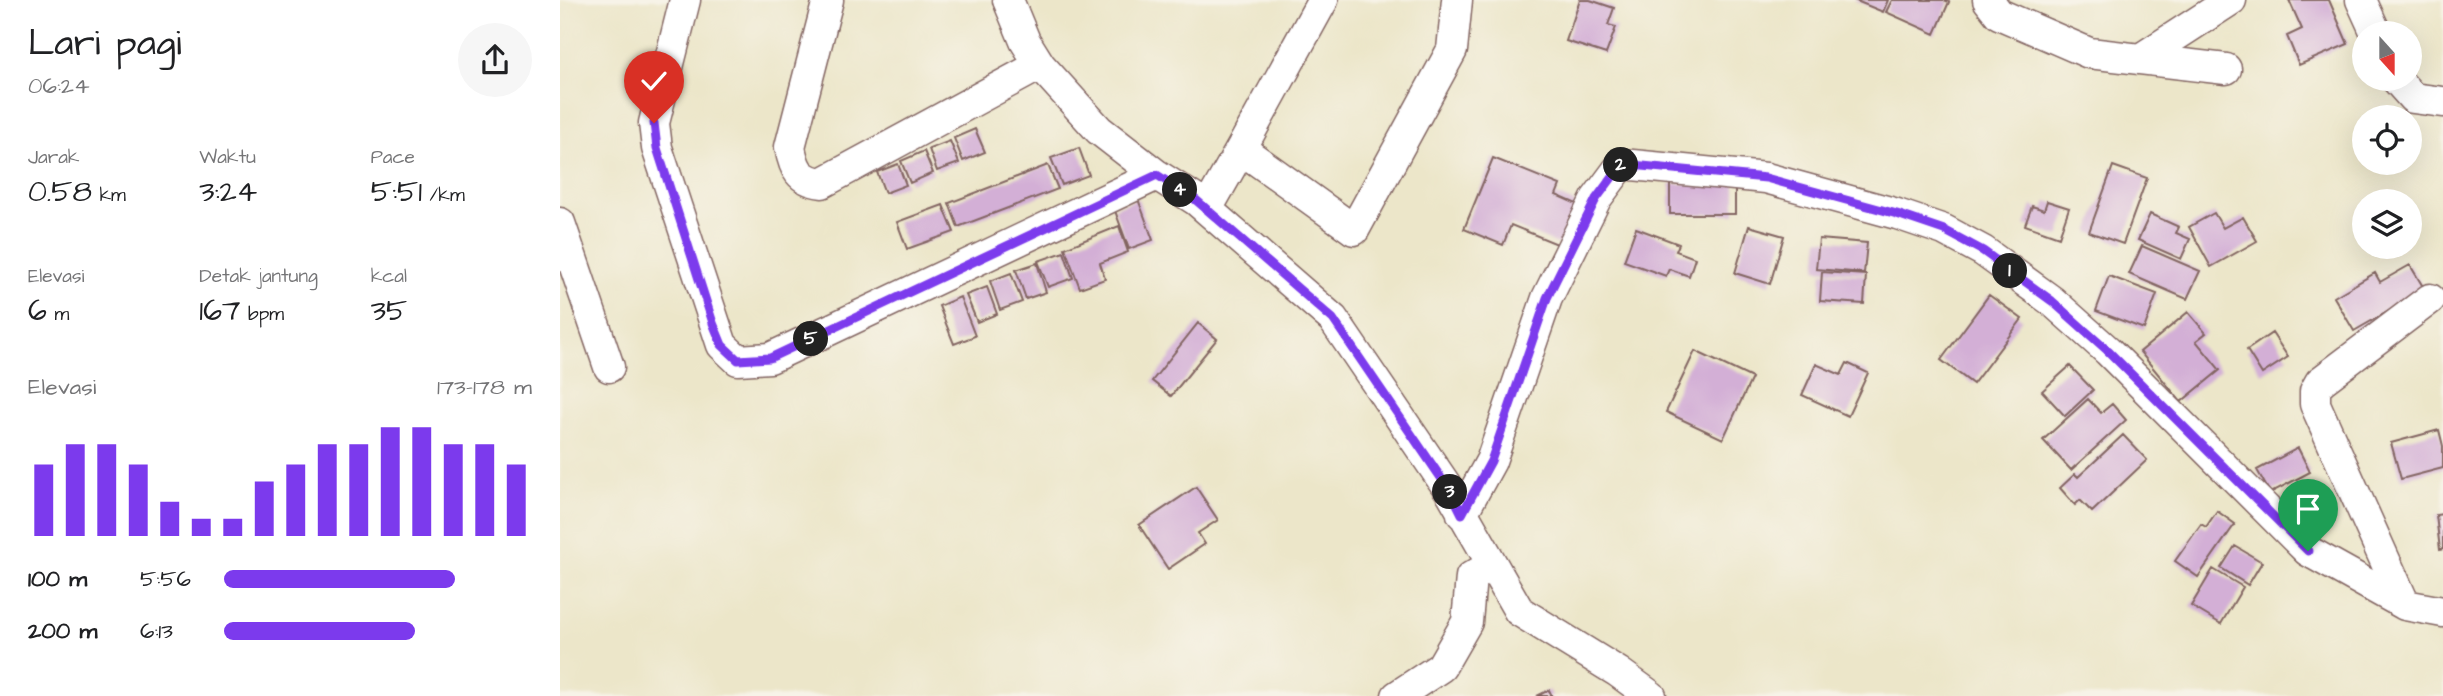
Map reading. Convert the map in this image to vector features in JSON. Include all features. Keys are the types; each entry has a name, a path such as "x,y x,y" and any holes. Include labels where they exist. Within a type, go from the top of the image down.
{"street":[{"path":"685,0 654,123 657,148 722,345 738,360 770,358 1157,175"},
{"path":"828,0 790,147 793,160 808,181 822,183 1040,65"},
{"path":"1008,0 1025,41 1040,65 1099,130 1207,209 1333,319 1452,494 1518,611 1618,672 1651,696"},
{"path":"1207,209 1323,0"},
{"path":"1241,149 1354,230 1452,50 1457,0"},
{"path":"1966,0 1994,7 2089,53 2226,69"},
{"path":"2140,59 2231,0"},
{"path":"2361,0 2371,21"},
{"path":"2407,91 2413,98 2443,102"},
{"path":"1462,514 1491,461 1547,298 1596,199 1622,164 1681,169 1766,178 1897,214 1944,230 1983,251 2052,301 2108,351 2308,551 2405,605 2443,612"},
{"path":"564,245 609,367"},
{"path":"2405,605 2315,404 2315,391 2320,382 2430,299"},
{"path":"1397,696 1441,667 1466,622 1471,577 1492,565"}],"building":[{"path":"1580,0 1590,0 1614,8 1608,25 1616,27 1606,54 1566,41"},
{"path":"1854,0 1888,0 1883,12"},
{"path":"1892,0 1949,2 1935,34 1886,12"},
{"path":"2289,0 2329,0 2348,44 2299,65 2287,36 2302,29"},
{"path":"975,129 985,152 963,161 954,138"},
{"path":"950,141 959,163 937,171 929,149"},
{"path":"1079,148 1089,175 1062,185 1051,158"},
{"path":"924,151 933,173 910,183 901,161"},
{"path":"1493,158 1560,185 1556,195 1579,205 1562,246 1511,225 1503,245 1464,229"},
{"path":"898,164 906,185 885,193 877,172"},
{"path":"1048,165 1058,189 958,227 949,203"},
{"path":"2113,166 2147,178 2123,244 2089,232"},
{"path":"1735,183 1735,214 1670,214 1670,184"},
{"path":"1138,199 1153,240 1129,249 1114,208"},
{"path":"2047,201 2069,208 2059,237 2025,225 2032,206 2044,210"},
{"path":"943,205 954,232 907,249 897,222"},
{"path":"2214,213 2223,228 2243,217 2257,241 2211,267 2189,227"},
{"path":"2150,214 2179,227 2176,233 2190,239 2181,259 2138,240"},
{"path":"1119,226 1128,252 1100,263 1105,279 1080,288 1065,248"},
{"path":"1749,226 1784,236 1770,284 1735,273"},
{"path":"1636,228 1679,244 1676,251 1695,258 1689,276 1669,269 1666,276 1624,261"},
{"path":"1819,239 1867,243 1864,273 1816,269"},
{"path":"2142,246 2200,271 2187,299 2129,274"},
{"path":"1064,252 1073,278 1048,287 1038,261"},
{"path":"1037,263 1046,292 1026,299 1016,270"},
{"path":"2410,265 2425,290 2354,331 2334,297 2375,273 2380,282"},
{"path":"1822,272 1866,275 1864,304 1820,301"},
{"path":"1011,273 1022,302 1000,310 990,281"},
{"path":"2109,276 2157,294 2144,329 2096,311"},
{"path":"987,287 997,314 977,322 966,295"},
{"path":"1989,295 2022,319 1973,384 1941,360"},
{"path":"960,297 975,336 954,344 939,306"},
{"path":"2188,312 2206,333 2196,341 2220,370 2181,402 2140,352"},
{"path":"1198,323 1217,339 1171,396 1152,381"},
{"path":"2272,333 2288,357 2262,374 2247,350"},
{"path":"1695,351 1752,378 1723,439 1666,412"},
{"path":"1847,363 1868,373 1848,416 1802,395 1816,364 1841,375"},
{"path":"2070,366 2093,390 2065,416 2042,391"},
{"path":"2088,399 2101,413 2112,404 2126,420 2071,470 2043,440"},
{"path":"2439,430 2443,446 2443,468 2401,479 2391,443"},
{"path":"2123,435 2147,460 2092,512 2080,500 2075,505 2060,488 2075,474 2078,477"},
{"path":"2298,448 2310,472 2270,493 2257,470"},
{"path":"1196,487 1218,520 1198,533 1205,544 1168,569 1139,525"},
{"path":"2217,511 2235,524 2198,577 2175,561 2201,524 2206,527"},
{"path":"2443,514 2443,549 2440,550 2436,515"},
{"path":"2235,546 2262,562 2248,585 2221,568"},
{"path":"2213,569 2243,587 2221,624 2191,606"},
{"path":"1549,690 1552,696 1537,696"}],"route":[{"path":"654,123 657,148 713,323 722,345 738,360 770,358 1157,175 1196,200 1333,319 1452,494 1462,514 1491,461 1547,298 1596,199 1622,164 1766,178 1897,214 1944,230 1983,251 2052,301 2108,351 2308,551"}]}
